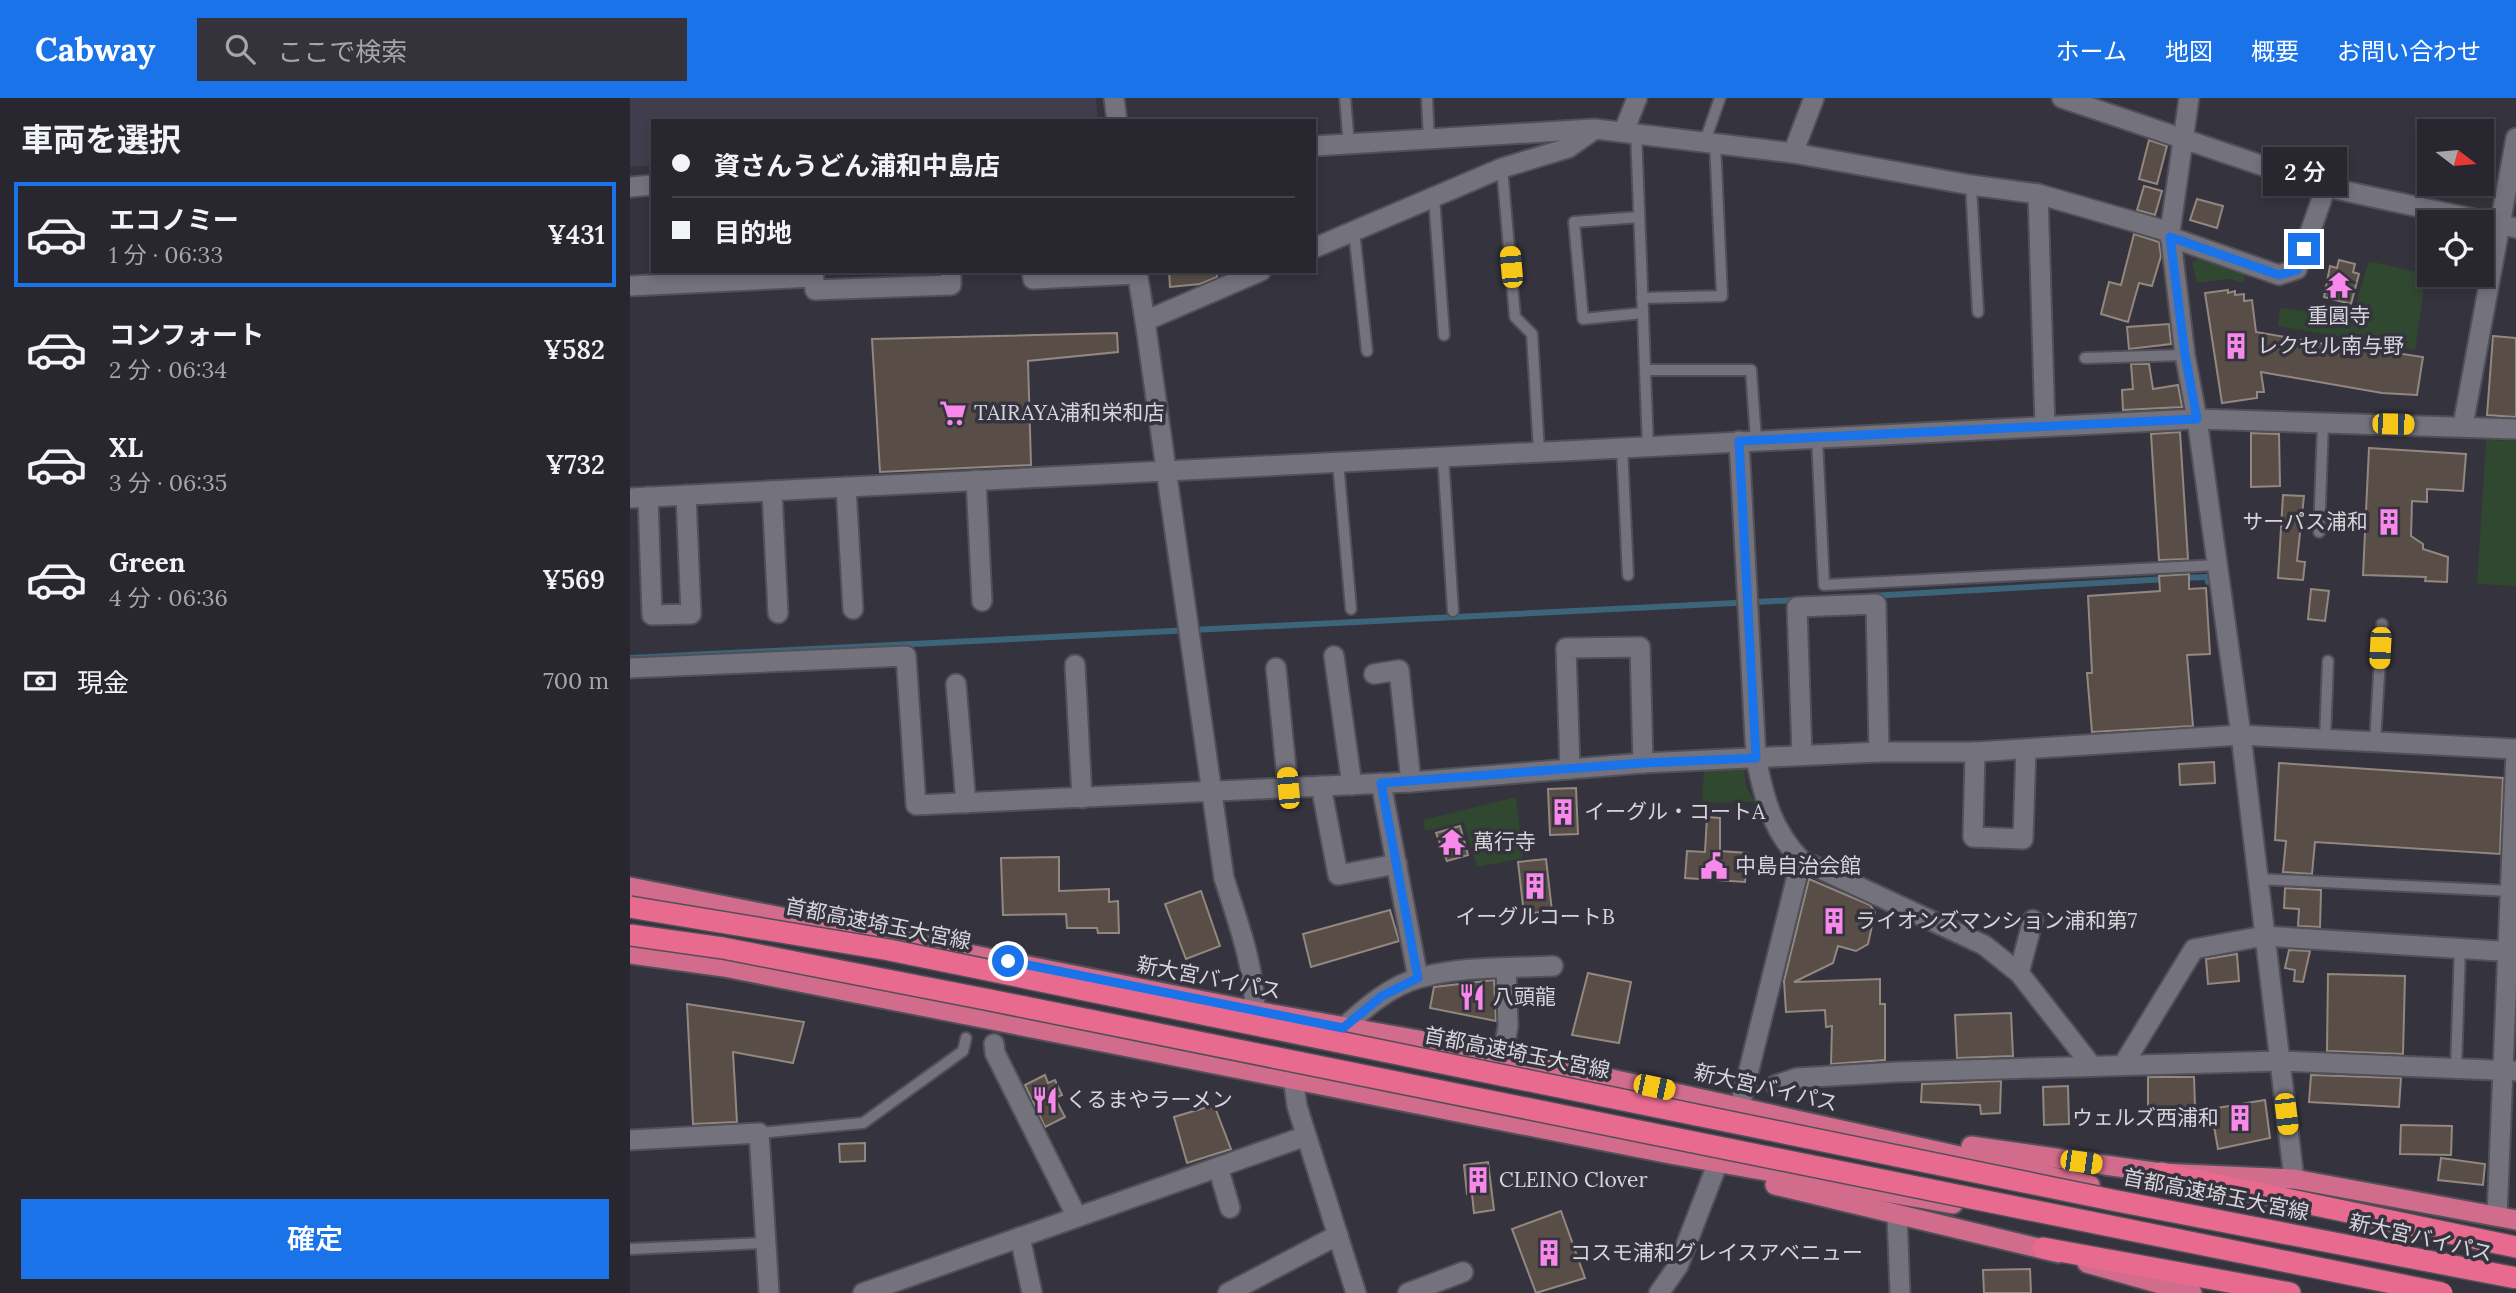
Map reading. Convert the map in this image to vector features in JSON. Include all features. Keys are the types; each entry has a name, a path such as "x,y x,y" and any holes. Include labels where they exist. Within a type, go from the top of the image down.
{"highway":[{"name":"新大宮バイパス","path":"630,887 1343,1028 1503,1055 1842,1128 2516,1283"},
{"name":"首都高速埼玉大宮線","path":"630,907 715,919 902,953 2112,1200 2516,1278"},
{"path":"630,935 723,948 990,1000 2444,1293"},
{"path":"630,954 751,972 1293,1077 1670,1154 2444,1293"},
{"path":"1842,1128 2161,1173 2516,1247"},
{"path":"1670,1154 1715,1170 2043,1248 2290,1293"},
{"path":"2161,1173 2294,1179 2506,1218"},
{"path":"2043,1248 2129,1277 2192,1293"}],"street":[{"path":"1114,98 1117,119"},
{"path":"1630,131 1637,98"},
{"path":"1793,153 1814,98"},
{"path":"2062,98 2326,187 2509,226"},
{"path":"2189,98 2170,234 2185,355 2197,419 2241,734 2294,1179"},
{"path":"1316,146 1595,129 1710,141 2038,194 2170,234 2279,275 2297,270 2326,187"},
{"path":"1316,247 1502,168 1568,148 1595,129"},
{"path":"2463,425 2509,226 2516,138"},
{"path":"630,187 651,186"},
{"path":"2038,194 2045,426"},
{"path":"630,286 813,274 815,290 880,279 951,285 951,273"},
{"path":"1032,273 1033,279 1122,273"},
{"path":"1137,273 1224,878 1254,981 1255,1011"},
{"path":"1145,321 1256,273"},
{"path":"685,495 691,614 652,615 639,498 685,495 1165,470 1648,446 1747,440 2197,419 2463,425 2516,429"},
{"path":"1747,440 1756,758 1765,806 1784,843 1801,860 1984,945 2019,973 2092,1066"},
{"path":"976,480 982,601"},
{"path":"846,487 853,609"},
{"path":"772,491 778,613"},
{"path":"1802,755 1797,607 1875,604 1879,752"},
{"path":"1570,769 1566,648 1640,647 1643,763"},
{"path":"630,668 906,656 916,805 1411,782 1643,763 1802,755 1975,752 2241,734 2516,751 2510,891 2512,952 2506,1218"},
{"path":"1334,656 1352,785"},
{"path":"1075,665 1082,798"},
{"path":"1276,668 1288,788"},
{"path":"1374,674 1399,670 1411,782"},
{"path":"956,684 966,803"},
{"path":"1975,752 1973,837 2023,839 2026,749"},
{"path":"1381,783 1418,978"},
{"path":"1321,786 1338,875 1397,864"},
{"path":"1740,1106 1801,860"},
{"path":"2019,973 2033,920"},
{"path":"2123,1065 2193,949 2264,936 2512,952"},
{"path":"1343,1028 1382,996 1418,978 1506,968 1553,966"},
{"path":"1503,1055 1508,1026 1506,968"},
{"path":"994,1044 995,1053 1077,1217"},
{"path":"1776,1085 1797,1078 2280,1061 2509,1070"},
{"path":"1293,1077 1306,1136 1356,1293"},
{"path":"630,1140 760,1133 769,1293"},
{"path":"863,1293 1306,1136"},
{"path":"1218,1167 1230,1208"},
{"path":"1659,1293 1678,1266 1715,1170"},
{"path":"1897,1215 1900,1293"},
{"path":"1228,1293 1338,1235"},
{"path":"1020,1237 1032,1293"},
{"path":"1408,1293 1463,1272"}],"lane":[{"path":"1345,98 1349,145"},
{"path":"1427,98 1429,140"},
{"path":"1642,298 1722,296 1710,141 1720,98"},
{"path":"1630,131 1639,218 1648,446"},
{"path":"1502,168 1515,317 1532,334 1539,451"},
{"path":"1971,185 1978,312"},
{"path":"1433,197 1444,335"},
{"path":"1639,218 1574,222 1583,319 1643,313"},
{"path":"1354,231 1367,351"},
{"path":"2085,358 2185,355"},
{"path":"1645,370 1751,370 1747,440"},
{"path":"2319,532 2323,423"},
{"path":"1816,437 1824,585 2218,565"},
{"path":"1622,447 1628,575"},
{"path":"1443,456 1453,611"},
{"path":"1338,462 1351,609"},
{"path":"2375,743 2382,624"},
{"path":"2325,740 2328,661"},
{"path":"2258,879 2510,891"},
{"path":"2456,1068 2460,948"},
{"path":"760,1133 863,1123 963,1051 966,1038"},
{"path":"630,1249 765,1243"}],"shaded area":[{"path":"630,98 1096,98 1098,119 651,119 651,165 630,167"}],"green space":[{"path":"2199,258 2245,274 2243,283 2230,279 2197,283 2192,263"},
{"path":"2369,261 2417,272 2417,287 2424,287 2415,350 2278,326 2280,308 2352,317"},
{"path":"2486,440 2516,441 2516,586 2477,584"},
{"path":"1744,768 1746,786 1755,802 1702,803 1704,770"},
{"path":"1516,797 1523,858 1477,867 1464,822 1425,831 1423,820"}],"building":[{"path":"2149,140 2167,146 2157,184 2139,179"},
{"path":"2144,186 2162,191 2155,215 2137,210"},
{"path":"2197,199 2223,206 2217,228 2190,220"},
{"path":"2134,234 2159,242 2161,256 2152,286 2139,283 2128,322 2101,314 2109,282 2121,285"},
{"path":"2339,260 2355,264 2353,272 2359,274 2351,304 2324,297 2330,266 2337,268"},
{"path":"1169,273 1217,273 1217,277 1200,284 1170,287"},
{"path":"2228,290 2228,293 2235,291 2235,295 2244,294 2244,301 2252,300 2256,332 2395,356 2396,353 2423,357 2417,395 2382,393 2261,372 2264,392 2257,392 2257,398 2222,403 2205,293"},
{"path":"2169,324 2171,344 2129,349 2127,327"},
{"name":"TAIRAYA浦和栄和店","path":"1117,333 1118,352 1028,361 1031,465 880,472 872,339"},
{"path":"2493,336 2516,338 2516,417 2487,415"},
{"path":"2131,364 2149,364 2153,389 2178,385 2182,407 2123,410 2122,390 2133,389"},
{"path":"2180,432 2188,559 2159,560 2151,434"},
{"path":"2251,433 2279,434 2280,486 2251,487"},
{"name":"サーパス浦和","path":"2369,448 2466,454 2463,491 2427,489 2427,502 2412,501 2411,536 2423,544 2423,549 2448,557 2447,582 2425,581 2426,577 2363,575"},
{"path":"2283,495 2304,496 2297,561 2305,562 2303,580 2278,578"},
{"path":"2189,574 2189,589 2206,588 2210,654 2187,655 2193,726 2092,732 2087,673 2092,673 2088,596 2160,591 2159,576"},
{"path":"2311,589 2329,591 2325,621 2308,619"},
{"path":"2214,762 2215,783 2180,785 2179,764"},
{"path":"2279,763 2503,778 2500,854 2315,842 2312,874 2283,872 2286,841 2275,840"},
{"name":"イーグル・コートA","path":"1576,788 1578,834 1550,835 1548,789"},
{"path":"1707,817 1720,818 1720,851 1748,853 1745,882 1685,878 1687,851 1705,852"},
{"path":"1460,826 1468,855 1447,861 1436,833"},
{"path":"1059,857 1059,891 1109,889 1109,902 1118,901 1119,933 1098,933 1097,928 1067,928 1066,914 1003,915 1001,858"},
{"name":"イーグルコートB","path":"1546,859 1552,911 1524,914 1518,862"},
{"path":"1809,879 1870,905 1875,912 1868,944 1856,951 1838,946 1833,963 1794,982 1880,979 1880,1004 1885,1004 1885,1060 1831,1064 1832,1026 1826,1027 1825,1010 1786,1012 1784,981"},
{"path":"2285,888 2321,890 2320,927 2298,926 2299,909 2284,908"},
{"path":"1201,891 1220,946 1186,959 1165,904"},
{"path":"1390,910 1399,941 1311,967 1303,934"},
{"path":"2289,950 2310,951 2303,982 2294,981 2295,970 2285,968"},
{"path":"2237,954 2239,981 2208,984 2206,959"},
{"path":"1588,973 1631,982 1619,1043 1572,1035"},
{"path":"2328,974 2405,976 2403,1054 2327,1051"},
{"path":"1494,980 1496,1021 1430,1008 1434,987"},
{"path":"687,1004 804,1022 793,1063 733,1052 737,1122 693,1124"},
{"path":"2011,1013 2013,1056 1957,1058 1955,1015"},
{"path":"1045,1075 1048,1083 1055,1080 1062,1095 1055,1098 1065,1117 1045,1127 1025,1085"},
{"path":"2311,1075 2401,1078 2399,1107 2309,1102"},
{"path":"2148,1077 2194,1077 2195,1107 2148,1108"},
{"path":"2001,1081 2000,1113 1981,1114 1980,1105 1921,1102 1922,1084"},
{"path":"2068,1086 2069,1124 2044,1125 2043,1087"},
{"name":"ウェルズ西浦和","path":"2265,1100 2270,1138 2218,1149 2211,1109"},
{"path":"1214,1105 1231,1149 1187,1163 1174,1117"},
{"path":"2401,1125 2452,1126 2451,1155 2400,1154"},
{"path":"865,1143 865,1161 840,1162 839,1144"},
{"path":"2441,1158 2485,1164 2483,1185 2438,1180"},
{"name":"CLEINO Clover","path":"1488,1162 1494,1210 1474,1213 1472,1194 1467,1194 1464,1165"},
{"name":"コスモ浦和グレイスアベニュー","path":"1561,1211 1585,1278 1536,1293 1512,1229"},
{"path":"2030,1269 2031,1293 1984,1293 1983,1270"}],"waterway":[{"path":"2182,578 2207,577 2208,582"},
{"path":"1871,596 2168,579"},
{"path":"630,658 1797,600"}],"place":[{"name":"重圓寺","path":"2339,285"},
{"name":"レクセル南与野","path":"2236,346"},
{"name":"TAIRAYA浦和栄和店","path":"953,413"},
{"name":"サーパス浦和","path":"2389,522"},
{"name":"イーグル・コートA","path":"1563,812"},
{"name":"萬行寺","path":"1452,842"},
{"name":"中島自治会館","path":"1714,866"},
{"name":"イーグルコートB","path":"1535,886"},
{"name":"ライオンズマンション浦和第7","path":"1834,921"},
{"name":"八頭龍","path":"1472,997"},
{"name":"くるまやラーメン","path":"1045,1100"},
{"name":"ウェルズ西浦和","path":"2240,1118"},
{"name":"CLEINO Clover","path":"1478,1180"},
{"name":"コスモ浦和グレイスアベニュー","path":"1549,1253"}],"route":[{"path":"1008,961 1343,1028 1382,996 1418,978 1381,783 1643,763 1756,758 1739,441 2197,419 2185,355 2170,237 2279,275 2297,270 2304,249"}]}
